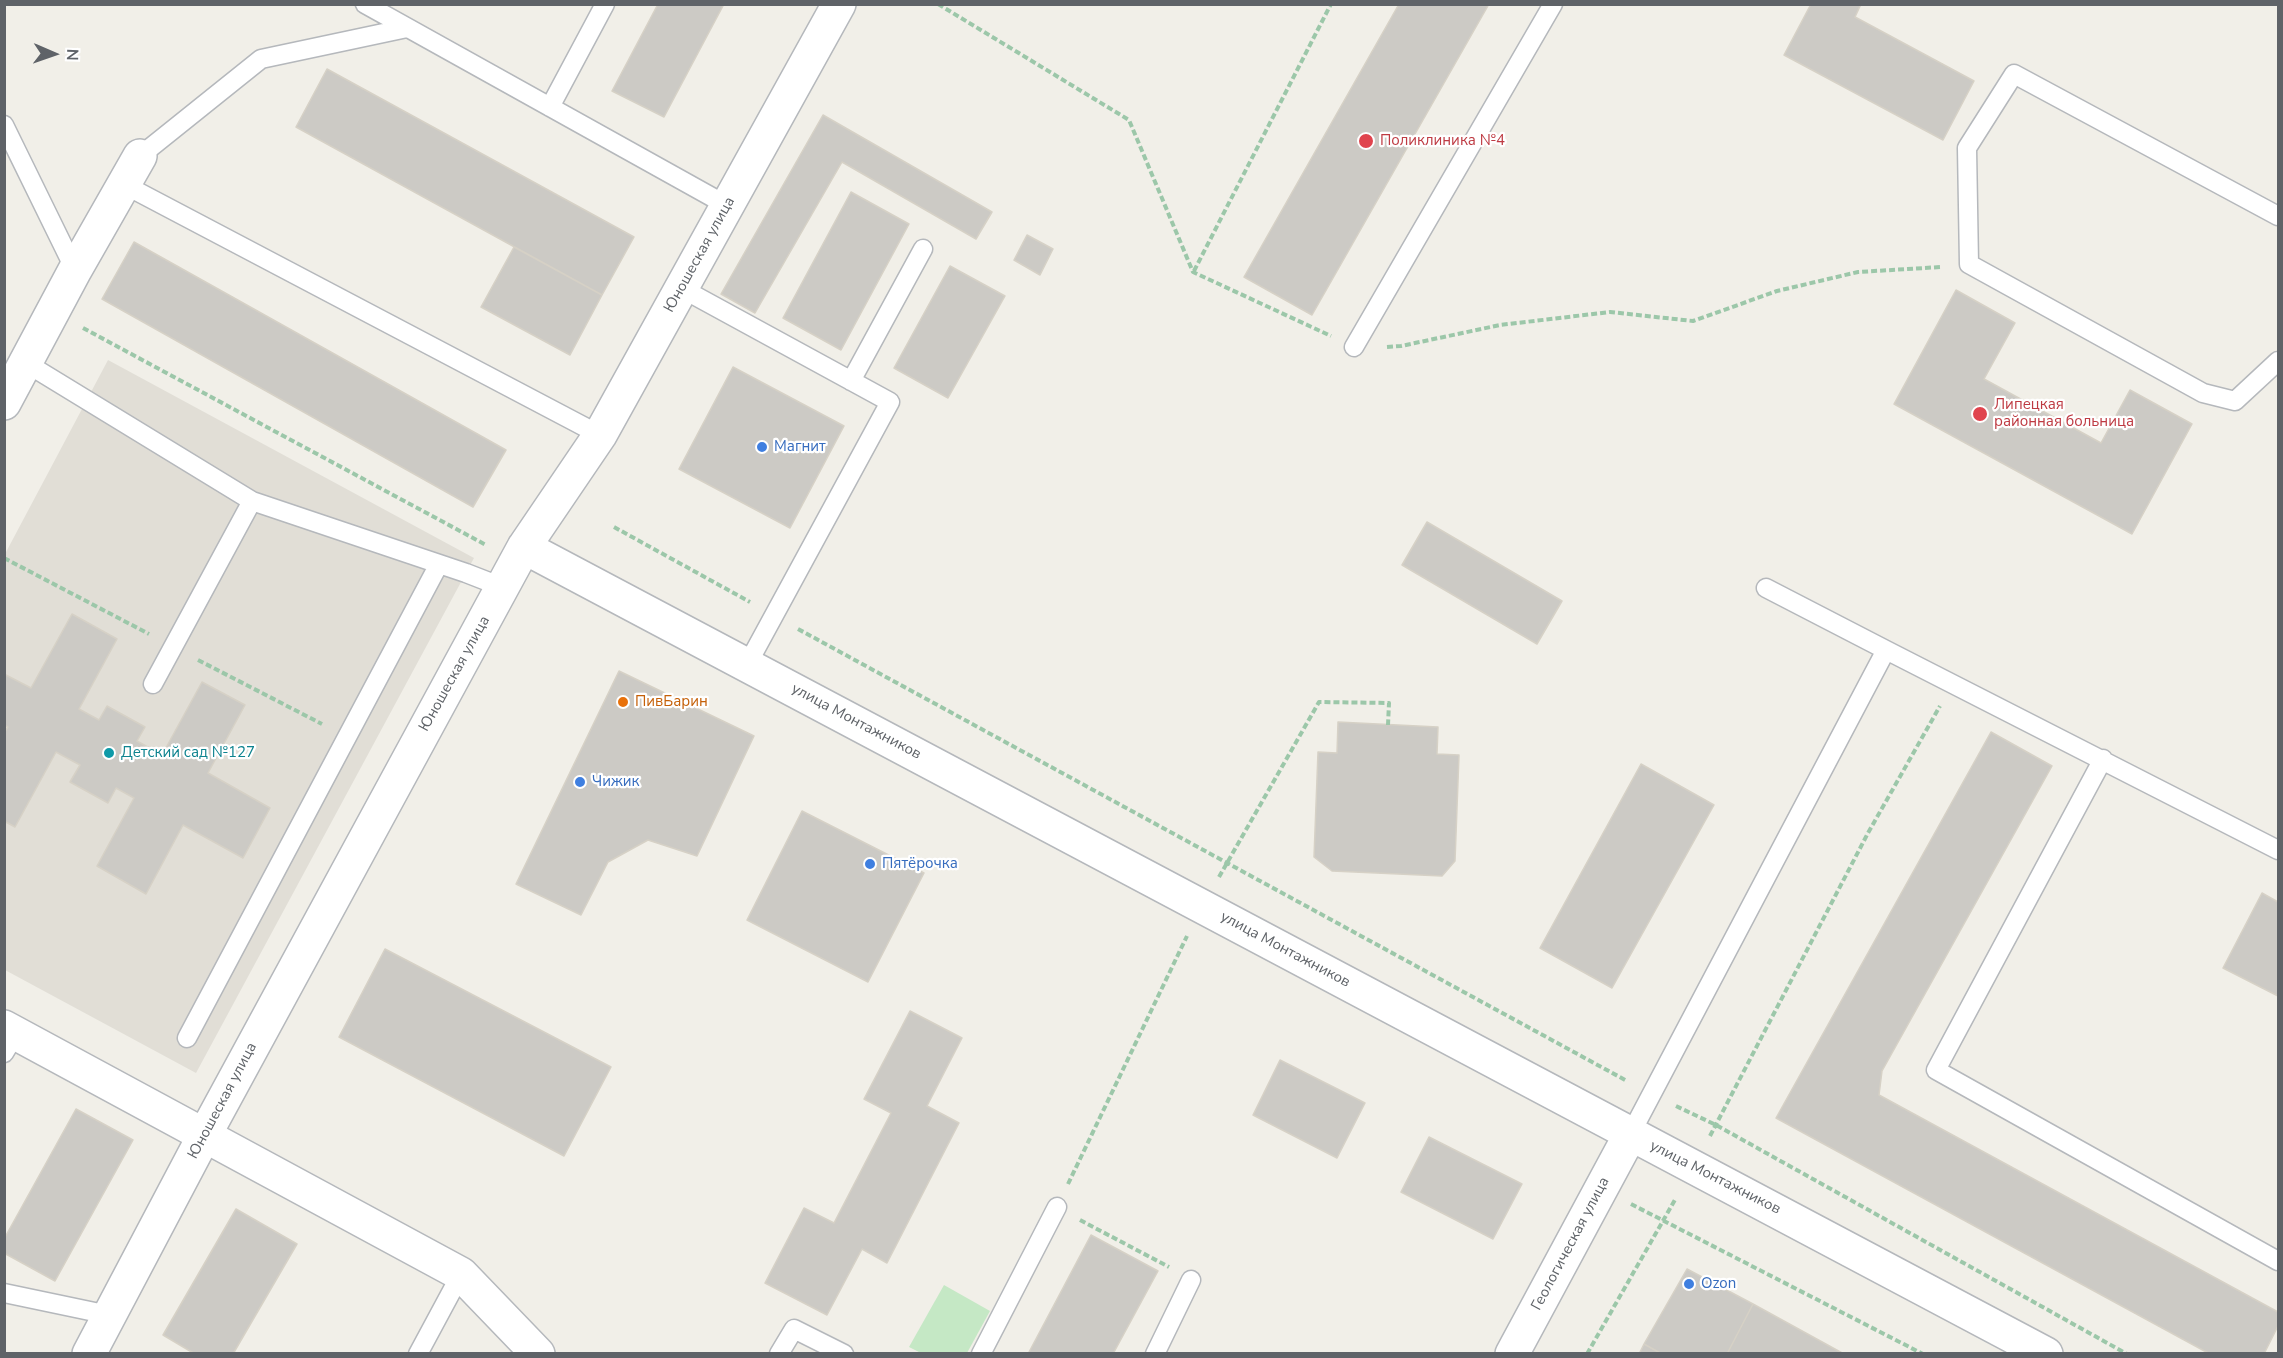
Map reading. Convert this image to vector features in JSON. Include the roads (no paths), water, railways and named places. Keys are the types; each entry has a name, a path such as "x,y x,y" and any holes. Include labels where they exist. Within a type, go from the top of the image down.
{"street":[{"name":"Юношеская улица","path":"89,1353 514,565 600,435 839,4"},
{"path":"4,403 75,270 133,170"},
{"name":"улица Монтажников","path":"514,565 747,665 1630,1135 1694,1166 2046,1353"},
{"path":"8,1037 204,1136 461,1274 538,1353"},
{"name":"Геологическая улица","path":"1512,1353 1630,1135"}],"lane":[{"path":"365,4 728,206"},
{"path":"549,107 605,4"},
{"path":"1354,347 1553,4"},
{"path":"407,28 261,59 133,170 600,435"},
{"path":"2278,216 2014,74 1967,148 1969,264 2203,393 2235,401 2278,361"},
{"path":"4,125 75,270"},
{"path":"851,381 923,249"},
{"path":"681,288 890,402 747,665"},
{"path":"26,363 252,501 439,564 514,565"},
{"path":"153,684 252,501"},
{"path":"187,1038 439,564"},
{"path":"1767,588 2278,850"},
{"path":"1630,1135 1886,650"},
{"path":"2103,759 1936,1070 2278,1261"},
{"path":"981,1353 1057,1207"},
{"path":"418,1353 461,1274"},
{"path":"1155,1353 1191,1280"},
{"path":"4,1293 109,1315"},
{"path":"779,1353 794,1329 844,1353"}],"place":[{"name":"Поликлиника №4","path":"1366,141"},
{"name":"Липецкая районная больница","path":"1980,414"},
{"name":"Магнит","path":"762,447"},
{"name":"ПивБарин","path":"623,702"},
{"name":"Детский сад №127","path":"109,753"},
{"name":"Чижик","path":"580,782"},
{"name":"Пятёрочка","path":"870,864"},
{"name":"Ozon","path":"1689,1284"}]}
